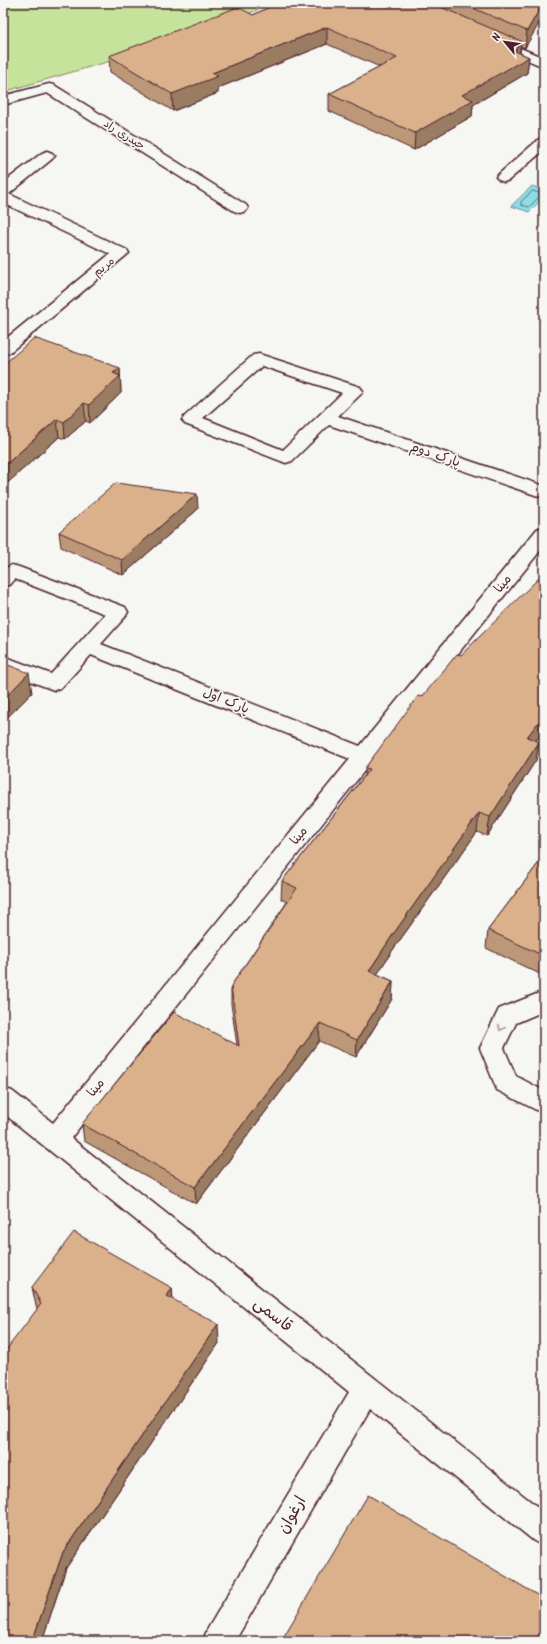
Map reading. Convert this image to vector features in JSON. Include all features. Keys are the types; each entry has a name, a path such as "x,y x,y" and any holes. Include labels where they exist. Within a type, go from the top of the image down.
{"street":[{"path":"479,34 544,63"},
{"name":"حیدری راد","path":"3,101 49,88 240,208"},
{"path":"504,177 544,142"},
{"path":"3,191 47,156"},
{"name":"مریم","path":"3,196 121,253 3,349"},
{"path":"259,359 354,391 326,418 286,457 190,420 259,359"},
{"name":"پارک دوم","path":"326,418 544,492"},
{"name":"مینا","path":"55,1139 544,533"},
{"path":"3,580 12,571 118,612 89,647 54,683 3,663"},
{"name":"پارک اول","path":"89,647 364,756"},
{"path":"544,1001 507,1016 492,1048 506,1083 544,1103"},
{"name":"قاسمی","path":"3,1098 544,1531"},
{"name":"ارغوان","path":"218,1641 366,1389"}],"green space":[{"path":"3,3 273,3 197,36 3,92"}],"water":[{"path":"532,186 544,190 544,197 529,212 511,206"}],"building":[{"path":"278,3 431,3 521,41 515,51 529,57 462,95 473,100 415,133 329,94 397,58 327,27 212,73 218,76 172,94 109,56 238,7 253,15"},
{"path":"461,3 543,3 527,31"},
{"path":"34,338 120,368 113,373 120,376 89,405 84,403 64,422 57,419 3,467 3,404 7,401 3,399 3,365"},
{"path":"116,483 197,494 122,560 59,532"},
{"path":"544,573 544,715 527,737 539,742 490,817 479,813 369,971 393,981 357,1040 320,1023 195,1187 82,1124 174,1012 239,1046 231,986 297,888 282,881 370,769 365,768 418,696 422,697 457,654 461,655"},
{"path":"3,663 29,673 3,700"},
{"path":"544,856 544,956 488,930"},
{"path":"74,1232 172,1288 167,1296 218,1324 63,1552 34,1636 41,1641 3,1641 3,1354 41,1304 32,1287"},
{"path":"368,1495 544,1599 544,1626 536,1641 281,1641"}]}
